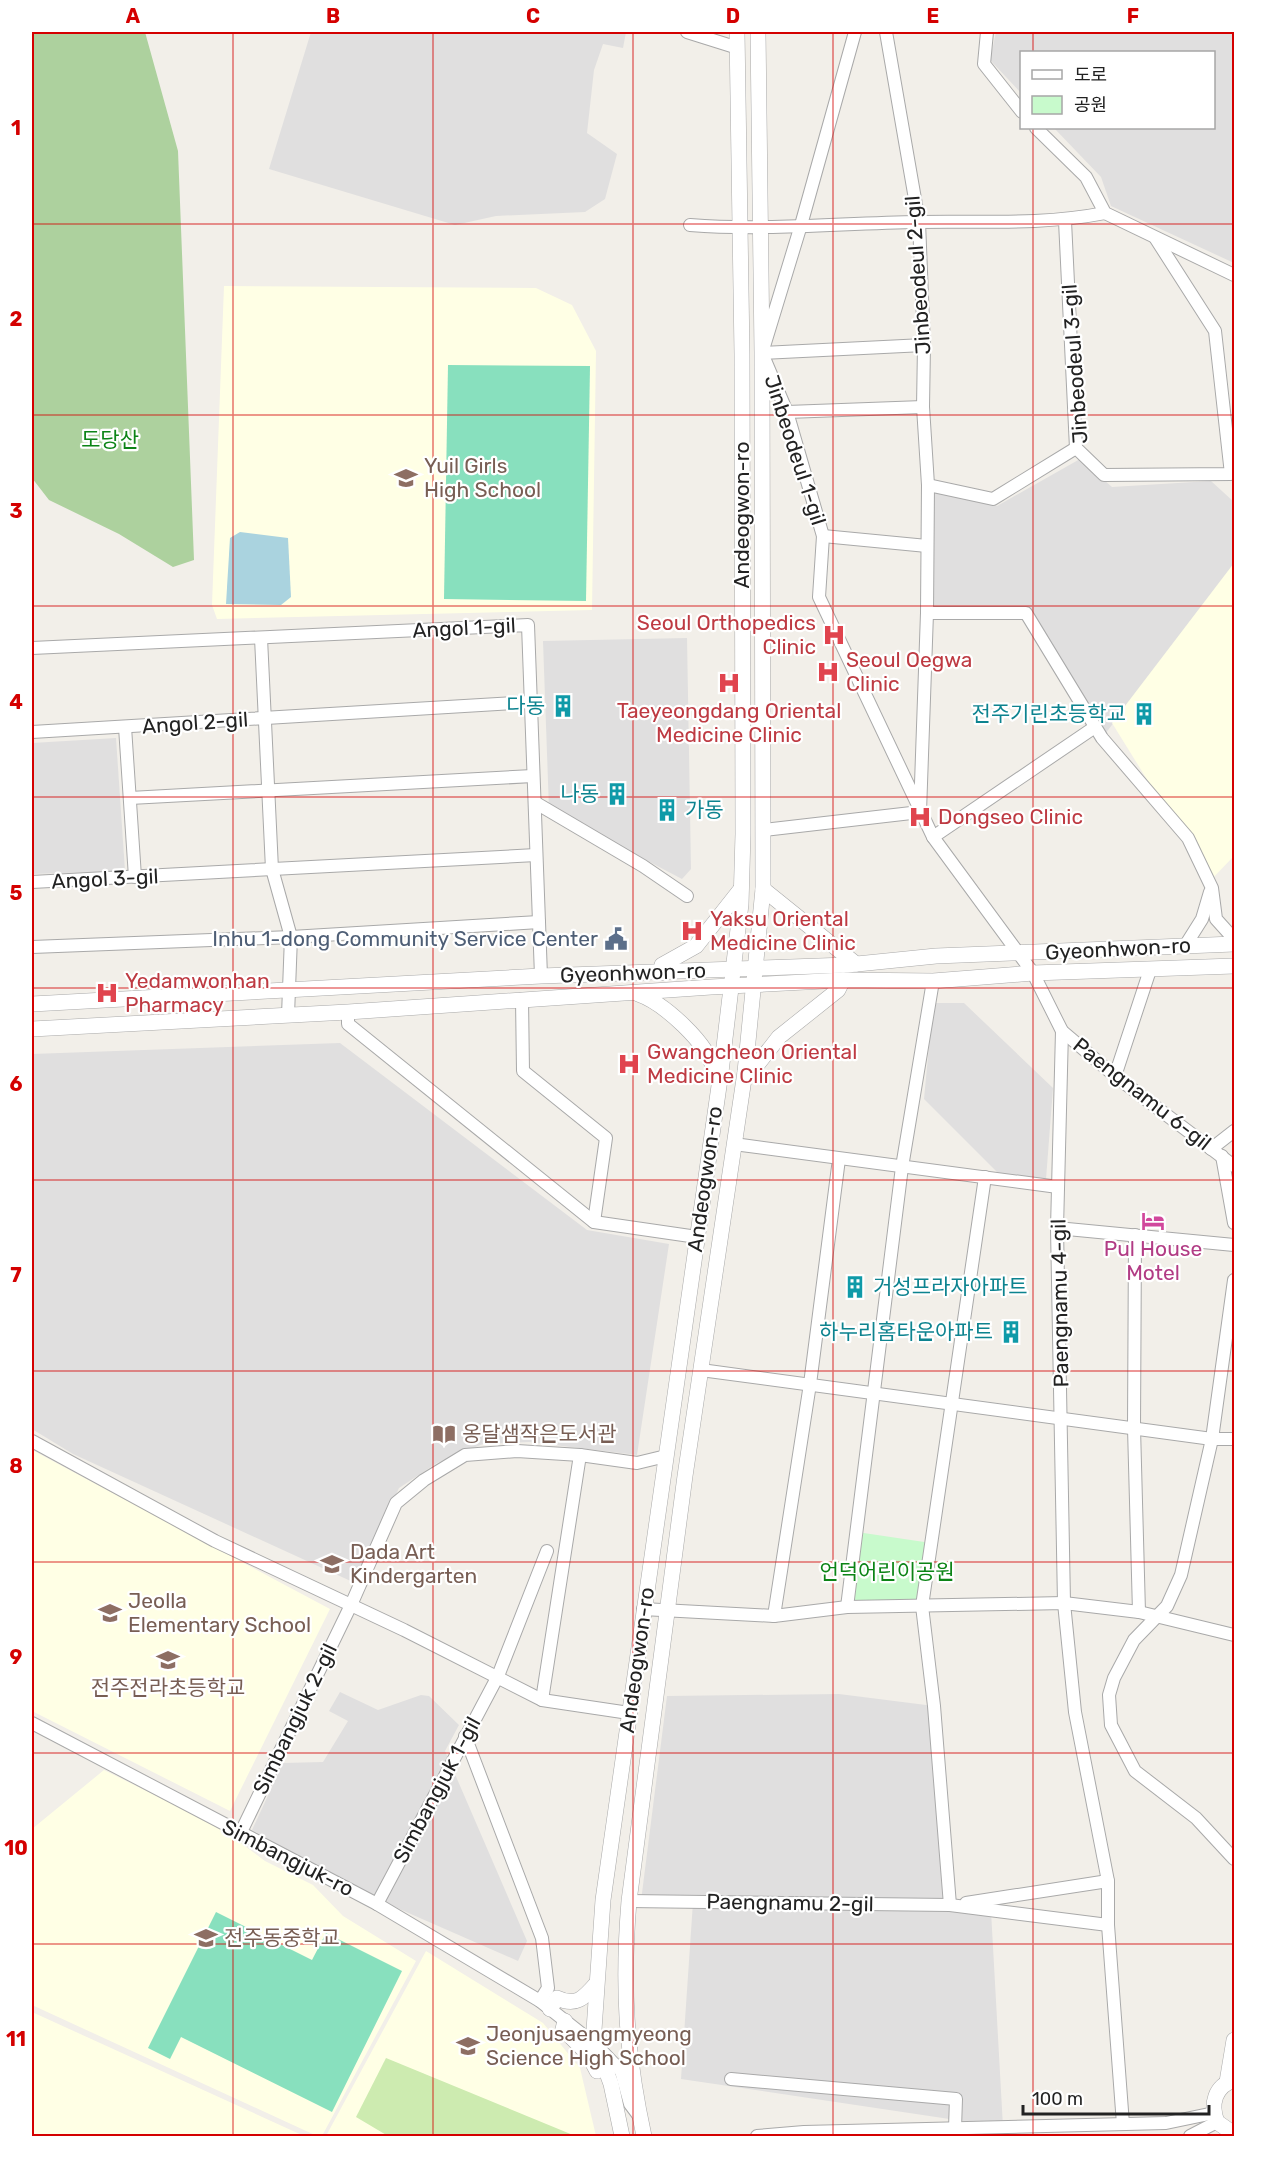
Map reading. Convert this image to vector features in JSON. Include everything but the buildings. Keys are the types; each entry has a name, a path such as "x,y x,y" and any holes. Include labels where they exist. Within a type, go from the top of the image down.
{"street":[{"path":"687,32 738,48"},
{"name":"Andeogwon-ro","path":"622,2136 611,2084 597,2046 594,2030 603,1900 721,1072 741,889 740,229 737,32"},
{"name":"Andeogwon-ro","path":"644,2136 633,2087 624,2002 628,1901 744,1072 757,969 763,889 762,352 758,32"},
{"name":"Jinbeodeul 1-gil","path":"855,32 801,225 762,352 787,412 823,536 819,597 933,837 1033,973"},
{"name":"Jinbeodeul 2-gil","path":"886,32 919,222 924,345 922,407 928,485 921,812"},
{"path":"987,32 984,64 1020,109"},
{"path":"1037,129 1086,177 1105,213 1234,275"},
{"path":"690,225 740,229 919,222 1065,221 1105,213"},
{"name":"Jinbeodeul 3-gil","path":"1065,221 1076,448 1104,475 1232,474 1215,330 1156,239"},
{"path":"762,352 924,345"},
{"path":"787,412 922,407"},
{"path":"928,485 993,499 1076,448"},
{"path":"823,536 927,546"},
{"path":"927,613 1026,613 1095,727 1188,837 1212,888 1216,916 1234,939"},
{"name":"Angol 1-gil","path":"261,638 528,625 541,976"},
{"path":"32,648 261,638"},
{"name":"Angol 2-gil","path":"261,638 272,869 291,937 288,1015"},
{"name":"Angol 2-gil","path":"125,727 530,702"},
{"path":"32,732 125,727 135,877"},
{"path":"933,837 1095,727"},
{"path":"129,798 533,776"},
{"path":"536,803 643,866 687,896"},
{"path":"764,830 921,812"},
{"path":"272,869 536,855"},
{"name":"Angol 3-gil","path":"32,882 272,869"},
{"path":"1185,946 1203,917 1212,888"},
{"path":"662,973 662,965 696,946 741,889"},
{"path":"763,889 856,964"},
{"path":"1203,917 1216,916"},
{"path":"32,947 291,937 407,928 539,922"},
{"name":"Gyeonhwon-ro","path":"32,1004 288,992 541,976 856,964 936,956 1234,944"},
{"name":"Gyeonhwon-ro","path":"32,1029 348,1012 843,980 933,981 1033,973 1234,966"},
{"name":"Gyeonhwon-ro","path":"1115,1076 1150,970"},
{"name":"Paengnamu 6-gil","path":"1033,973 1062,1030 1115,1076 1234,1166"},
{"path":"744,1072 753,1070 779,1037 838,990 843,980"},
{"path":"847,1607 902,1167 933,981"},
{"path":"632,992 652,999 660,1005 700,1042 711,1058 714,1071 721,1072"},
{"path":"522,999 523,1071 606,1138 594,1222"},
{"path":"348,1012 348,1024 594,1222 697,1237"},
{"name":"Paengnamu 6-gil","path":"1058,1187 1062,1030"},
{"path":"1211,1149 1234,1130"},
{"path":"734,1144 1058,1187"},
{"name":"Paengnamu 6-gil","path":"1222,1156 1234,1223"},
{"path":"774,1616 810,1384 839,1159"},
{"path":"951,1905 934,1706 922,1606 985,1177"},
{"name":"Paengnamu 4-gil","path":"1058,1187 1064,1603 1075,1712 1108,1881"},
{"path":"1057,1228 1234,1245"},
{"path":"1135,1235 1134,1428 1139,1612"},
{"path":"1234,1280 1212,1439 1181,1575 1167,1606 1134,1640 1114,1678 1109,1695 1111,1725 1136,1771 1196,1818 1234,1859"},
{"name":"Paengnamu 4-gil","path":"701,1370 1212,1439 1234,1439"},
{"path":"32,1441 215,1541 404,1630 542,1700 630,1713"},
{"name":"Simbangjuk 2-gil","path":"240,1834 351,1605 396,1503 424,1480 465,1455 517,1451 580,1455 637,1463 666,1456"},
{"path":"542,1700 580,1455"},
{"name":"Simbangjuk 1-gil","path":"377,1904 498,1676 547,1551"},
{"path":"643,1609 774,1616 847,1607 1064,1603 1139,1612 1234,1635"},
{"name":"Simbangjuk-ro","path":"32,1723 377,1904 545,2005 597,2046 621,2070 630,2104 639,2116"},
{"path":"465,1736 542,1938 548,1988 545,2005"},
{"path":"1108,1881 1108,1925 1123,2124 1132,2136"},
{"name":"Paengnamu 2-gil","path":"951,1905 1108,1881"},
{"name":"Paengnamu 2-gil","path":"628,1901 951,1905 1108,1925"},
{"path":"545,2005 557,1998 568,2003 582,2000 596,1984"},
{"path":"565,2021 563,2029 588,2054 604,2085 611,2084"},
{"path":"1234,2040 1231,2081 1215,2096 1216,2117 1234,2134"},
{"path":"731,2079 956,2099 955,2128"},
{"path":"757,2136 937,2133 955,2128 1166,2123 1216,2117"},
{"path":"1190,2136 1216,2117"}],"shaded area":[{"path":"311,32 626,32 623,48 603,44 594,70 587,133 617,154 605,199 585,212 496,216 455,225 269,169"},
{"path":"996,32 1234,32 1234,263 1111,206 1101,177 1055,129 1215,129 1215,51 1020,51 1020,92 990,60"},
{"name":"Yuil Girls High School","path":"224,286 536,288 572,305 596,351 592,610 217,619 212,605"},
{"path":"1080,459 1112,487 1211,481 1234,502 1234,565 1102,738 1027,613 927,613 932,486 997,506"},
{"path":"1234,563 1234,856 1210,881 1112,723"},
{"path":"687,638 691,869 682,879 549,809 543,641"},
{"path":"116,738 125,871 32,874 32,743"},
{"path":"933,1003 964,1003 1053,1088 1046,1179 1001,1176 924,1099"},
{"path":"340,1043 587,1230 669,1244 637,1455 529,1442 483,1444 437,1463 399,1488 355,1583 73,1454 32,1429 32,1054"},
{"name":"전주전라초등학교","path":"32,1450 330,1609 230,1811 32,1711"},
{"path":"340,1692 378,1710 421,1695 429,1696 459,1725 445,1751 527,1941 518,1961 372,1897 252,1830 283,1763 323,1762 348,1721 329,1711"},
{"path":"839,1694 934,1706 950,1905 991,1911 1003,2127 681,2079 693,1902 641,1901 667,1696"},
{"name":"전주동중학교","path":"104,1770 219,1827 265,1861 313,1885 343,1916 416,1961 322,2136 317,2136 32,2005 32,1829"},
{"name":"Jeonjusaengmyeong Science High School","path":"426,1951 543,2023 580,2068 596,2136 326,2136"},
{"path":"32,2012 304,2136 32,2136"}],"green space":[{"name":"도당산","path":"32,32 145,32 178,151 194,560 173,567 119,534 49,500 32,478"},
{"path":"448,365 590,366 586,601 444,599"},
{"name":"언덕어린이공원","path":"857,1532 931,1543 919,1606 847,1607"},
{"path":"216,1912 312,1960 326,1933 402,1971 332,2112 181,2037 170,2059 148,2048"},
{"path":"386,2058 573,2135 388,2136 356,2117"}],"water":[{"path":"240,532 288,538 291,597 281,605 226,604 230,538"}],"place":[{"name":"Yuil Girls High School","path":"406,478"},
{"name":"Seoul Orthopedics Clinic","path":"834,635"},
{"name":"Seoul Oegwa Clinic","path":"828,672"},
{"name":"Taeyeongdang Oriental Medicine Clinic","path":"729,683"},
{"name":"다동","path":"563,706"},
{"name":"전주기린초등학교","path":"1144,714"},
{"name":"나동","path":"617,794"},
{"name":"가동","path":"667,810"},
{"name":"Dongseo Clinic","path":"920,817"},
{"name":"Yaksu Oriental Medicine Clinic","path":"692,931"},
{"name":"Inhu 1-dong Community Service Center","path":"616,939"},
{"name":"Yedamwonhan Pharmacy","path":"107,993"},
{"name":"Gwangcheon Oriental Medicine Clinic","path":"629,1064"},
{"name":"Pul House Motel","path":"1153,1221"},
{"name":"거성프라자아파트","path":"855,1287"},
{"name":"하누리홈타운아파트","path":"1011,1332"},
{"name":"옹달샘작은도서관","path":"444,1434"},
{"name":"Dada Art Kindergarten","path":"332,1564"},
{"name":"Jeolla Elementary School","path":"110,1613"},
{"name":"전주전라초등학교","path":"168,1660"},
{"name":"전주동중학교","path":"206,1938"},
{"name":"Jeonjusaengmyeong Science High School","path":"468,2046"}]}
